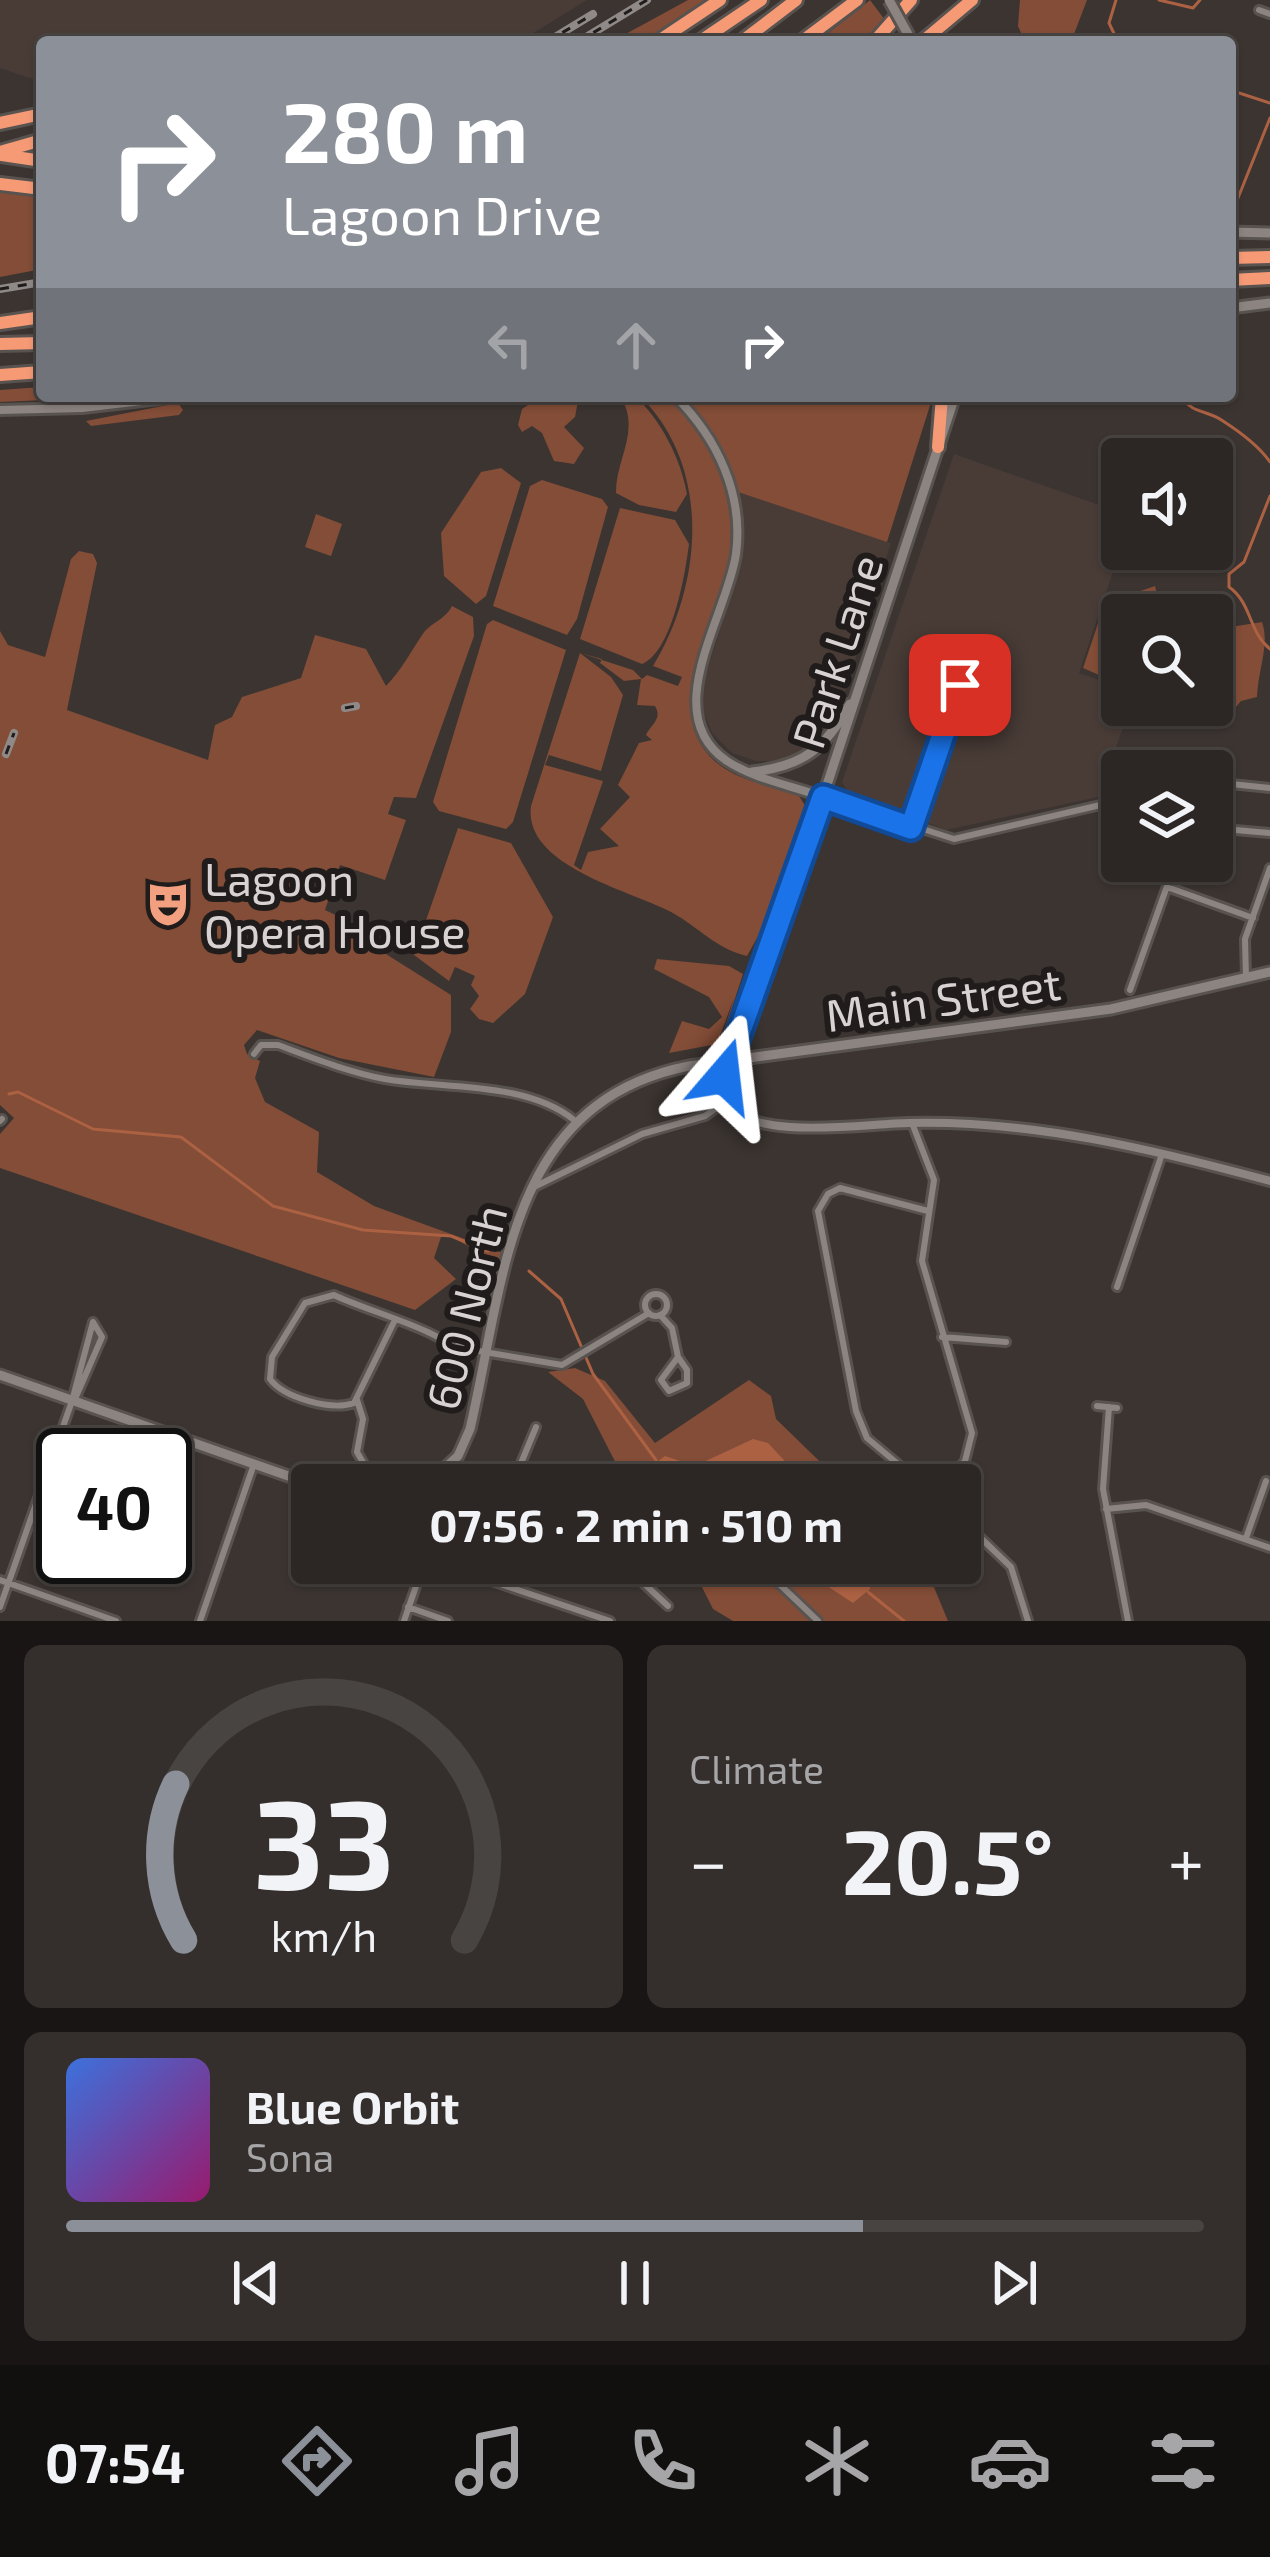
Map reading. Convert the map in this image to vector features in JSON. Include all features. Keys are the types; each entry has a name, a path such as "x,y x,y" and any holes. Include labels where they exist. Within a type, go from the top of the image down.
{"highway":[{"path":"666,36 720,0"},
{"path":"708,36 761,0"},
{"path":"749,36 796,0"},
{"path":"809,36 857,0"},
{"path":"879,36 911,0"},
{"path":"920,36 972,0"},
{"path":"0,123 36,115"},
{"path":"0,153 36,142"},
{"path":"0,153 36,160"},
{"path":"0,184 36,188"},
{"path":"1236,258 1270,256"},
{"path":"1236,280 1270,278"},
{"path":"0,323 36,318"},
{"path":"0,344 36,343"},
{"path":"3,375 36,373"},
{"path":"938,447 941,402"}],"main road":[{"path":"889,0 912,36"},
{"path":"1236,232 1270,233"},
{"path":"1236,307 1270,303"},
{"name":"Park Lane","path":"726,1061 823,797 953,402"},
{"path":"752,772 793,765 819,751 861,684"},
{"name":"Main Street","path":"529,1190 574,1120 641,1079 726,1061 1111,1009 1270,972"},
{"name":"600 North","path":"447,1464 466,1441 529,1190"},
{"path":"0,1375 291,1477"}],"street":[{"path":"1259,10 1270,14"},
{"path":"0,410 133,402"},
{"path":"680,402 721,457 737,523 729,585 698,679 698,723 716,752 752,772 911,828 963,839 1101,805"},
{"path":"911,828 958,699 957,673"},
{"path":"1233,784 1270,788"},
{"path":"1233,830 1270,833"},
{"path":"1246,978 1244,951 1270,868"},
{"path":"1130,990 1169,882"},
{"path":"1167,887 1253,918"},
{"path":"254,1054 261,1045 278,1045 382,1078 505,1094 563,1111 574,1120"},
{"path":"722,1104 726,1061"},
{"path":"722,1104 752,1121 795,1126 913,1123 1072,1135 1163,1152 1270,1181"},
{"path":"529,1190 642,1134 705,1115 722,1104"},
{"path":"913,1123 934,1180 922,1262 972,1433 962,1464"},
{"path":"1118,1287 1163,1152"},
{"path":"898,1464 867,1438 856,1411 818,1211 828,1194 840,1188 928,1210"},
{"path":"649,1313 646,1300 656,1294 666,1302 661,1315"},
{"path":"357,1400 334,1406 280,1389 268,1373 272,1357 304,1303 334,1295 458,1346 463,1355 472,1350 562,1365 649,1313 661,1315 672,1328 687,1370 687,1383 669,1391 661,1380 679,1357"},
{"path":"0,1607 4,1582 82,1373 93,1322 103,1334 82,1373"},
{"path":"364,1464 357,1452 363,1419 357,1400 394,1322"},
{"path":"942,1337 1006,1342"},
{"path":"1097,1406 1113,1408 1106,1509 1128,1621"},
{"path":"521,1464 536,1426"},
{"path":"200,1621 254,1464"},
{"path":"1246,1538 1267,1481"},
{"path":"1106,1509 1146,1505 1270,1548"},
{"path":"981,1539 1019,1580 1028,1621"},
{"path":"4,1582 116,1621"},
{"path":"404,1621 416,1584"},
{"path":"500,1584 610,1621"},
{"path":"645,1584 668,1606"},
{"path":"778,1584 818,1621"},
{"path":"1122,1591 1132,1589"},
{"path":"408,1607 448,1621"}],"shaded area":[{"path":"0,0 587,0 529,36 36,36 36,80 0,68"},
{"path":"688,0 706,0 653,36 622,36"},
{"path":"870,0 885,20 870,36 825,36"},
{"path":"1020,0 1087,0 1073,36 1022,36 1018,26"},
{"path":"0,191 36,196 36,270 0,277"},
{"path":"36,387 36,400 0,402 0,390"},
{"path":"533,402 578,402 575,417 564,427 584,448 574,464 554,461 542,433 532,426 522,432 518,425 522,409"},
{"path":"623,402 640,402 668,441 687,494 676,512 639,505 616,493 628,433"},
{"path":"645,402 673,402 682,412 707,447 729,507 725,575 691,691 692,719 701,744 729,771 799,796 806,807 771,913 747,956 717,943 673,913 584,874 562,861 533,827 531,806 580,653 611,677 623,695 601,771 549,755 545,765 603,781 574,865 581,870 588,852 619,846 600,829 630,797 618,785 639,743 652,740 646,735 658,715 655,706 637,705 641,679 624,681 600,663 678,686 682,677 653,666 670,634 690,563 689,491 679,457"},
{"path":"689,402 931,402 887,542 738,492 716,437"},
{"path":"178,403 183,410 179,415 91,426 86,421"},
{"path":"954,454 1101,506 1101,570 1114,570 1106,594 1101,594 1101,608 1079,673 1101,681 1101,726 1123,726 1115,750 1101,750 1098,797 946,830 848,792 842,782"},
{"path":"501,468 521,483 486,596 476,604 444,576 441,533 481,472"},
{"path":"542,480 602,499 608,507 577,619 567,635 493,606 530,486"},
{"path":"738,492 891,543 837,718 817,746 789,761 756,761 732,753 712,733 703,711 702,687 739,569"},
{"path":"620,508 675,520 689,544 669,629 652,657 642,664 580,639"},
{"path":"316,514 342,524 331,556 305,547"},
{"path":"79,551 93,554 97,563 67,710 208,760 215,725 232,717 242,697 301,678 315,635 366,649 386,686 426,631 452,606 473,617 474,636 416,798 394,797 388,814 406,820 385,880 340,865 325,910 342,918 338,932 378,949 451,995 451,1032 434,1077 339,1058 257,1030 244,1045 247,1054 260,1061 255,1078 265,1102 319,1132 317,1172 374,1206 503,1253 500,1264 452,1237 441,1237 434,1258 456,1279 415,1310 0,1168 0,1134 14,1118 0,1105 0,631 8,645 45,657 71,559"},
{"path":"1155,586 1157,594 1131,594"},
{"path":"1101,615 1101,676 1083,668"},
{"path":"493,620 566,650 513,822 506,829 439,811 433,802 487,624"},
{"path":"1262,622 1264,648 1257,697 1241,701 1233,710 1233,627"},
{"path":"458,828 511,843 553,917 525,994 493,1023 479,1019 470,1009 479,996 471,985 475,976 455,967 449,981 414,955"},
{"path":"657,959 729,966 743,974 719,1047 734,998 717,1044 669,1053 682,1021 709,1029 722,1017 709,997 654,969"},
{"path":"575,1368 605,1381 655,1443 749,1380 771,1396 776,1419 822,1464 616,1464 583,1399 548,1372"},
{"path":"753,1439 768,1443 788,1464 699,1464"},
{"path":"665,1456 689,1464 654,1464"},
{"path":"700,1584 933,1584 948,1621 733,1621 713,1609"},
{"path":"824,1584 870,1584 853,1603"}],"waterway":[{"path":"1115,36 1109,23 1116,0"},
{"path":"1159,0 1193,8 1200,0"},
{"path":"1236,92 1270,103"},
{"path":"1236,203 1270,118"},
{"path":"1186,402 1217,417 1270,462"},
{"path":"1270,496 1244,562 1229,574 1229,587 1270,649"},
{"path":"9,1094 18,1092 93,1129 181,1137 273,1206 363,1230 451,1236 488,1251"},
{"path":"529,1271 561,1299 593,1374 656,1460"},
{"path":"868,1592 904,1621"}],"railway":[{"path":"588,36 647,0"},
{"path":"557,36 593,14"},
{"path":"0,289 36,283"},
{"path":"345,708 356,706"},
{"path":"6,754 14,733"}],"place":[{"name":"Lagoon Opera House","path":"168,904"}],"route":[{"path":"724,1076 747,999 823,797 911,828 960,685"}]}
